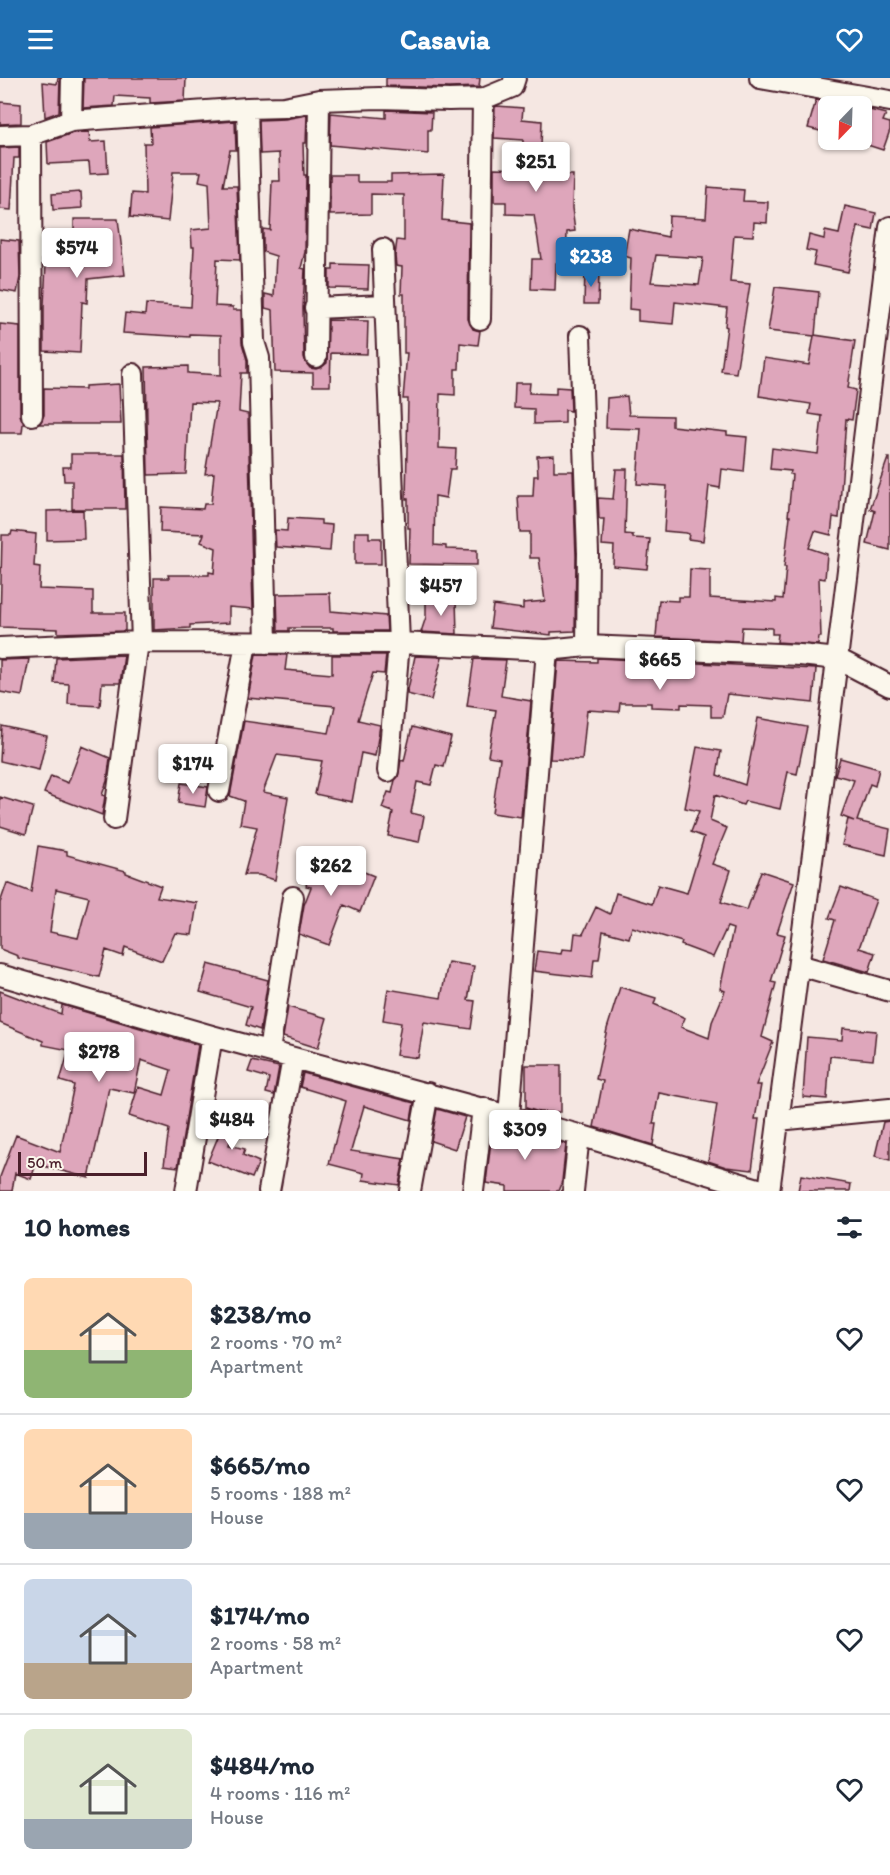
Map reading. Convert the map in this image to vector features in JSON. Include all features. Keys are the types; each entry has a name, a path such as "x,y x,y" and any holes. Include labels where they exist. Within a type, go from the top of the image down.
{"street":[{"path":"71,121 72,78"},
{"path":"0,136 31,135 71,121 284,107 319,100 483,99 512,87 515,78"},
{"path":"760,78 890,101"},
{"path":"480,319 483,99"},
{"path":"316,357 319,100"},
{"path":"219,791 256,643 259,358 254,342 247,108"},
{"path":"31,135 32,415"},
{"path":"0,975 212,1036 579,1135 767,1191 883,333 890,227"},
{"path":"383,249 399,643 388,771"},
{"path":"315,308 385,305"},
{"path":"580,336 588,553 587,646"},
{"path":"114,819 140,642 133,374"},
{"path":"0,648 140,642 399,643 547,650 587,646 800,655 838,659 890,686"},
{"path":"509,1116 547,650"},
{"path":"268,1051 293,897"},
{"path":"799,965 890,991"},
{"path":"186,1191 212,1036"},
{"path":"269,1191 293,1058"},
{"path":"410,1191 428,1093"},
{"path":"473,1191 483,1108"},
{"path":"778,1120 890,1109"},
{"path":"573,1191 579,1135"}],"building":[{"path":"60,78 59,112 45,117 43,82 57,84"},
{"path":"84,78 186,78 185,101 150,103 150,98 115,96 114,106 83,108"},
{"path":"386,78 480,78 479,87 449,88 386,86"},
{"path":"816,100 818,100 818,130 808,128"},
{"path":"0,102 21,104 21,123 0,124"},
{"path":"495,107 523,108 522,119 542,121 541,146 548,146 547,167 563,168 563,175 573,175 572,208 575,231 567,232 566,263 556,263 555,290 531,289 532,259 541,259 534,215 506,214 506,202 494,202 494,168 522,169 523,140 494,138"},
{"path":"386,110 432,112 431,130 428,130 428,154 330,145 331,113 386,118"},
{"path":"872,111 886,114 883,121 890,123 883,150 872,146"},
{"path":"307,115 306,143 303,143 304,175 306,175 305,252 301,268 305,269 303,308 306,363 310,368 316,369 327,363 328,320 368,321 367,354 331,353 330,386 313,386 313,373 275,372 273,310 265,308 265,294 274,296 276,256 263,252 263,229 270,230 272,181 280,181 279,153 260,154 259,120"},
{"path":"235,121 236,150 230,150 223,186 237,186 240,260 217,259 215,306 241,310 242,343 247,360 247,373 241,373 239,412 248,414 253,609 229,607 229,623 154,630 154,578 169,578 168,575 214,573 216,548 201,542 204,534 160,532 161,507 203,509 204,504 211,504 214,473 205,474 217,403 190,402 186,474 148,475 146,367 188,366 188,373 221,375 221,335 190,334 190,337 123,333 125,313 145,315 146,304 191,307 194,247 192,247 191,230 211,228 209,183 199,181 201,172 173,172 168,221 130,217 132,193 145,194 144,143 151,143 150,127"},
{"path":"89,132 90,142 106,141 108,173 90,174 89,162 48,164 47,142 73,133"},
{"path":"19,147 19,158 14,158 11,210 0,209 0,148"},
{"path":"444,174 442,220 469,223 468,319 473,329 480,331 478,345 460,343 459,369 455,369 455,395 440,394 439,448 456,449 455,469 450,469 446,498 435,496 434,545 446,546 446,549 477,550 477,565 409,564 410,528 408,528 408,499 406,499 408,399 403,399 407,353 404,353 402,267 396,266 395,256 397,240 404,241 404,195 371,194 371,214 330,215 330,175 357,175 357,182 391,182 391,175"},
{"path":"708,187 744,190 743,201 768,202 767,223 754,222 753,236 734,235 730,282 750,284 736,373 721,371 727,327 725,326 727,308 675,302 673,324 638,321 638,310 629,309 631,258 624,256 629,229 668,237 669,216 706,218","holes":["656,255 703,258 699,285 651,282"]},
{"path":"81,192 82,208 53,210 52,194"},
{"path":"845,206 876,213 873,230 858,227 848,272 813,265 816,252 806,250 809,235 824,239 825,231 839,234"},
{"path":"74,219 118,219 125,275 88,279 87,303 82,302 80,353 44,351 47,243 74,241"},
{"path":"0,239 19,241 20,277 17,293 0,290"},
{"path":"333,264 369,265 368,289 329,288 329,270 333,270"},
{"path":"585,271 599,272 598,304 584,304"},
{"path":"775,287 819,292 815,335 855,341 848,388 856,390 852,420 846,419 839,518 833,517 831,535 815,531 809,548 827,554 825,579 819,578 821,637 819,637 818,645 777,642 778,634 772,634 772,628 742,627 741,641 656,637 659,600 678,601 678,597 689,597 690,569 710,570 710,598 776,602 776,598 783,599 792,475 791,471 770,469 772,448 818,454 822,416 809,414 811,404 759,396 764,358 809,365 814,336 768,331"},
{"path":"0,324 20,326 20,415 24,424 22,433 0,433"},
{"path":"515,383 530,383 529,393 556,394 556,387 570,388 571,411 565,410 565,423 534,424 534,409 514,408"},
{"path":"119,384 121,424 39,424 44,415 44,388 85,389 85,386"},
{"path":"627,396 629,415 672,416 672,426 727,432 727,435 747,437 744,472 722,469 720,488 709,486 703,541 688,539 689,534 686,533 664,531 667,486 637,484 641,429 606,428 607,398"},
{"path":"71,454 124,454 125,509 72,509 72,481 64,481 63,467 71,467"},
{"path":"554,455 554,471 573,471 576,556 575,631 551,632 551,635 490,628 493,605 523,609 523,603 545,601 539,558 530,558 530,532 520,532 518,496 533,496 534,476 538,476 537,456"},
{"path":"888,458 890,458 890,550 867,544 875,511 870,509"},
{"path":"616,469 627,469 625,534 633,535 633,538 650,539 647,569 613,566 614,546 602,545 604,519 599,519 598,498 613,499"},
{"path":"83,510 84,539 47,540 47,511"},
{"path":"288,518 321,520 321,524 332,525 330,551 276,547 275,530 287,531"},
{"path":"12,531 36,534 34,566 40,567 39,589 93,591 93,613 125,613 125,631 58,633 58,629 0,627 2,535 11,535"},
{"path":"355,532 369,532 369,538 381,538 381,564 355,564"},
{"path":"330,593 331,611 386,616 387,631 289,628 289,631 278,631 277,594"},
{"path":"426,600 456,600 457,634 421,632 426,617"},
{"path":"256,654 287,655 285,670 332,674 332,655 386,655 384,674 373,673 358,720 380,725 375,756 361,753 352,802 315,794 322,761 277,755 263,792 288,797 275,880 259,875 244,875 257,827 240,824 244,801 230,796 244,721 329,733 335,706 248,698"},
{"path":"124,655 120,683 102,683 100,706 68,704 69,684 54,683 56,658"},
{"path":"415,656 442,657 431,700 407,694"},
{"path":"597,658 816,669 813,703 727,694 723,717 711,717 711,705 681,704 681,708 651,707 651,703 620,703 619,712 587,710 582,760 550,759 558,661 597,662"},
{"path":"29,659 22,696 0,692 0,660"},
{"path":"474,659 506,660 501,696 531,701 521,817 492,813 500,758 488,756 496,710 467,706"},
{"path":"758,718 807,727 797,774 788,772 780,809 745,801 743,805 715,795 710,821 727,828 712,864 731,870 721,902 747,910 761,871 794,882 777,933 785,935 771,982 776,983 762,1037 773,1042 756,1085 761,1085 755,1119 759,1119 752,1170 726,1167 708,1161 717,1104 659,1093 653,1124 656,1124 653,1145 594,1127 603,1081 596,1079 607,1029 620,987 656,998 654,1004 685,1018 681,1027 709,1038 712,1022 725,991 720,989 733,929 727,927 713,957 681,945 682,942 632,927 629,938 603,931 599,959 594,959 592,978 534,971 537,951 561,954 562,949 573,950 575,933 583,934 596,907 610,914 616,893 652,904 658,885 687,893 704,837 691,832 699,811 685,808 697,747 721,751 717,775 745,785"},
{"path":"2,726 47,736 39,770 0,761"},
{"path":"412,727 451,737 444,767 436,765 431,785 417,782 411,813 424,816 419,842 388,836 393,812 382,808 388,792 392,793 401,760 404,761"},
{"path":"82,746 110,758 107,781 102,795 105,796 102,815 44,793 51,776 68,783"},
{"path":"840,758 879,769 875,786 870,784 857,821 890,829 886,855 842,845 848,819 854,821 841,816 854,780 835,775"},
{"path":"181,783 208,787 205,807 178,803"},
{"path":"0,797 33,807 26,834 0,826"},
{"path":"38,846 67,851 67,855 126,871 126,873 161,886 157,897 197,903 192,935 175,933 162,961 125,947 123,956 106,950 99,977 18,958 0,949 0,903 7,883 31,892","holes":["56,889 89,897 78,938 50,932"]},
{"path":"311,859 347,865 374,876 360,912 344,905 329,945 299,934 304,905 311,887 306,886"},
{"path":"841,887 876,900 859,948 875,953 869,972 823,959 835,920 829,918"},
{"path":"448,962 474,966 468,1000 475,1001 471,1029 424,1022 418,1058 396,1055 401,1023 383,1020 388,989 441,998"},
{"path":"208,964 268,980 260,1030 246,1025 251,1007 200,992"},
{"path":"0,991 61,1014 62,1005 198,1045 178,1167 164,1165 169,1129 129,1116 138,1087 164,1095 171,1070 141,1060 134,1093 109,1088 89,1178 36,1164 31,1179 15,1173 12,1191 0,1191 0,1177 16,1135 60,1152 74,1085 60,1081 69,1050 43,1045 43,1041 0,1023"},
{"path":"288,1007 327,1018 318,1048 283,1037"},
{"path":"843,1028 876,1031 873,1060 830,1056 827,1099 803,1097 807,1037 842,1040"},
{"path":"252,1061 279,1067 274,1095 266,1093 269,1078 248,1072"},
{"path":"526,1065 561,1065 561,1112 539,1112 526,1108"},
{"path":"303,1073 414,1103 411,1120 364,1106 351,1151 404,1159 399,1185 363,1180 364,1173 329,1164 346,1101 300,1087"},
{"path":"230,1108 237,1110 229,1145 245,1149 243,1155 259,1162 252,1178 208,1161"},
{"path":"437,1109 465,1117 455,1149 431,1141"},
{"path":"890,1121 890,1160 875,1156 883,1122"},
{"path":"493,1124 566,1144 562,1181 558,1191 507,1191 507,1186 486,1183"},
{"path":"801,1175 851,1184 850,1191 798,1191"}]}
